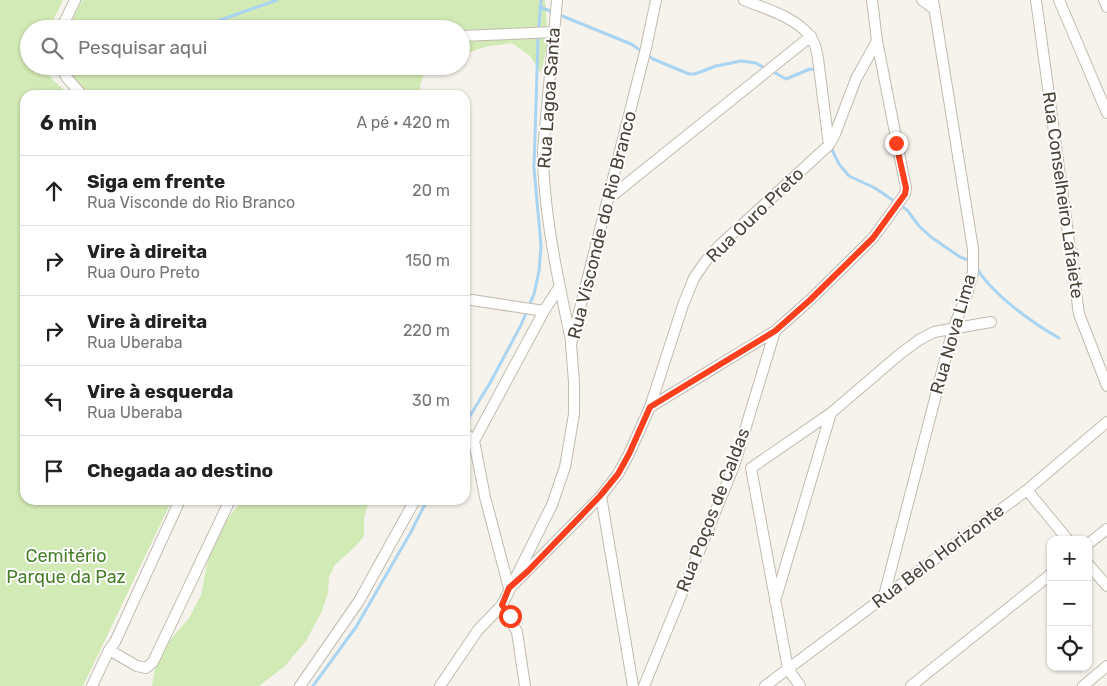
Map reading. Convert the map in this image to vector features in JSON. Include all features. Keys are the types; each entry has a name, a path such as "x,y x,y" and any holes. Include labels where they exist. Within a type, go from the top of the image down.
{"street":[{"path":"65,20 75,0"},
{"name":"Rua Lagoa Santa","path":"557,0 543,150 543,172 560,286 571,344"},
{"name":"Rua Visconde do Rio Branco","path":"440,686 478,630 502,605 552,505 565,467 574,414 571,344 656,0"},
{"path":"744,0 795,22 811,36 816,47 818,59 829,145"},
{"path":"650,407 775,331 810,300 873,238 905,194 905,182 877,41 872,0"},
{"path":"922,0 933,5"},
{"name":"Rua Conselheiro Lafaiete","path":"1036,0 1079,314 1107,386"},
{"path":"1059,0 1107,113"},
{"path":"1104,0 1107,7"},
{"name":"Rua Nova Lima","path":"884,596 953,329 967,294 973,272 973,249 933,5"},
{"path":"470,36 554,32"},
{"path":"608,199 811,36"},
{"name":"Rua Ouro Preto","path":"509,588 528,571 600,496 618,474 650,407 683,305 694,278 719,246 829,145 856,78 877,41"},
{"path":"65,75 78,90"},
{"path":"509,588 485,497 474,441 544,311 560,286"},
{"path":"472,300 544,311"},
{"path":"734,466 751,468 832,413 919,340 934,332 991,322"},
{"name":"Rua Poços de Caldas","path":"644,686 734,466 775,331"},
{"path":"774,603 832,413"},
{"name":"Rua Belo Horizonte","path":"765,686 1027,490 1107,422"},
{"path":"470,438 474,441"},
{"path":"751,468 774,603 788,669 800,686"},
{"path":"1027,490 1065,536"},
{"path":"600,496 634,686"},
{"path":"92,686 109,650 115,642 178,505"},
{"path":"109,650 136,666 146,668 153,662 228,505"},
{"path":"300,686 359,601 412,505"},
{"path":"1092,541 1107,529"},
{"path":"1092,569 1107,586"},
{"path":"911,686 1047,577"},
{"path":"502,605 518,632 525,686"},
{"path":"1083,686 1107,666"}],"green space":[{"name":"Cemitério Parque da Paz","path":"0,0 63,0 53,20 20,20 20,75 49,75 64,90 20,90 20,505 170,505 83,686 0,686"},
{"path":"82,0 545,0 548,42 541,73 530,56 512,43 485,47 470,52 470,20 72,20"},
{"path":"69,75 424,75 420,90 86,90"},
{"path":"238,505 368,505 364,519 364,536 335,565 329,577 328,593 322,611 306,641 285,666 259,686 152,686 161,651 189,618 201,595 210,550 223,525"}],"waterway":[{"path":"220,20 277,0"},
{"path":"470,416 521,325 534,294 539,271 541,246 534,168 541,0"},
{"path":"540,7 631,44 653,59 689,74 741,61 756,63 766,69"},
{"path":"772,71 786,79 810,69 817,70"},
{"path":"832,145 839,164 849,176 875,188 907,210 919,226 931,237 960,257 971,261"},
{"path":"976,267 991,287 1013,307 1059,338"},
{"path":"313,686 356,627 424,505"}],"route":[{"path":"510,616 502,605 509,588 528,571 600,496 618,474 650,407 775,331 841,271 873,238 905,194 906,188 896,143"}]}
